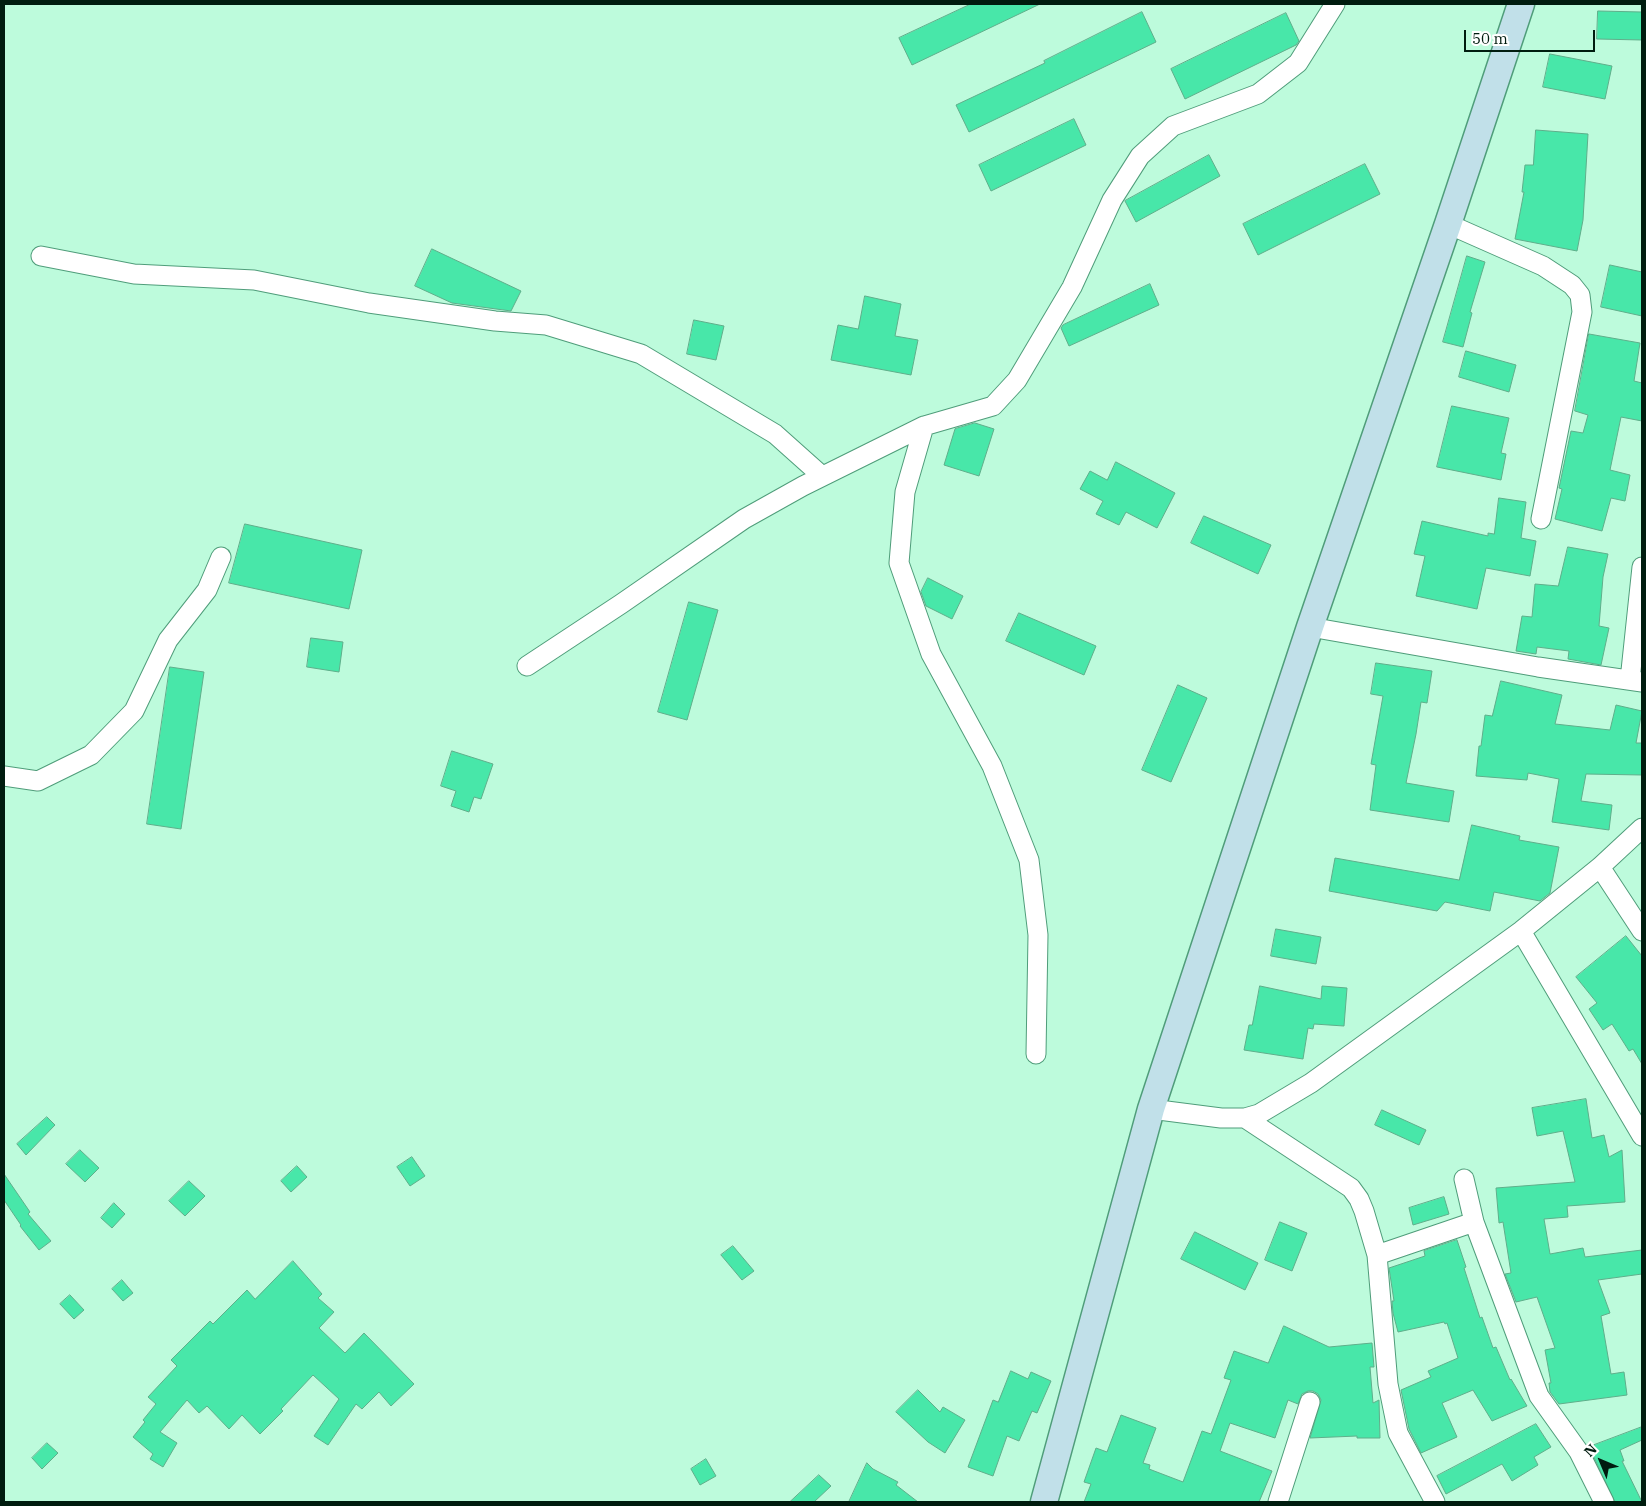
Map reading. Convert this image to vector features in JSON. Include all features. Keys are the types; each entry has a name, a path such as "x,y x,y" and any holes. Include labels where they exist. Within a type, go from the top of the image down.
{"main road":[{"path":"1044,1502 1151,1109 1310,627 1521,4"}],"street":[{"path":"527,666 744,519 822,476 924,426 994,406 1017,380 1072,288 1112,200 1140,156 1173,126 1258,94 1298,63 1336,4"},
{"path":"1448,224 1542,266 1572,284 1580,295 1582,312 1542,519"},
{"path":"41,256 134,274 254,280 369,303 495,321 546,325 641,354 775,434 822,476"},
{"path":"924,426 906,492 899,563 931,654 992,766 1029,860 1038,935 1036,1054"},
{"path":"4,776 38,781 91,755 134,712 168,640 206,590 221,557"},
{"path":"1310,627 1538,667 1636,681 1642,568"},
{"path":"1151,1109 1222,1118 1246,1118 1259,1114 1311,1083 1521,932 1600,868 1642,828"},
{"path":"1600,868 1642,931"},
{"path":"1521,932 1642,1136"},
{"path":"1246,1118 1351,1188 1359,1199 1377,1255 1388,1384 1398,1433 1435,1502"},
{"path":"1464,1179 1474,1222 1539,1396 1579,1452 1604,1502"},
{"path":"1377,1255 1474,1222"},
{"path":"1278,1502 1310,1402"}],"building":[{"path":"971,4 1040,4 912,65 899,38"},
{"path":"1598,11 1642,12 1642,40 1597,39"},
{"path":"1142,12 1156,42 969,132 956,105 1045,63 1044,61"},
{"path":"1286,13 1299,41 1296,45 1185,99 1171,69"},
{"path":"1550,54 1612,66 1605,99 1543,87"},
{"path":"1074,119 1086,145 991,191 979,165"},
{"path":"1536,130 1588,134 1583,220 1577,251 1515,239 1524,192 1522,192 1525,165 1533,165"},
{"path":"1209,155 1220,176 1136,222 1125,201"},
{"path":"1365,164 1380,194 1258,255 1243,224"},
{"path":"432,249 521,291 511,311 452,303 415,286"},
{"path":"1467,256 1485,262 1470,312 1472,313 1463,347 1443,342"},
{"path":"1610,265 1642,272 1642,316 1601,307"},
{"path":"1150,284 1159,305 1069,346 1061,328 1063,325"},
{"path":"865,296 901,304 895,336 918,340 911,375 831,360 838,325 858,329"},
{"path":"694,320 724,326 716,360 687,354"},
{"path":"1589,334 1640,343 1634,381 1642,383 1642,421 1621,417 1610,470 1630,475 1625,501 1611,498 1602,531 1555,519 1562,489 1559,488 1571,431 1583,433 1588,415 1575,411"},
{"path":"1466,351 1516,365 1509,392 1459,377"},
{"path":"1452,406 1509,418 1501,453 1506,454 1501,480 1437,467"},
{"path":"975,423 994,429 979,476 944,465 955,429"},
{"path":"1116,462 1175,493 1157,528 1126,512 1119,525 1096,514 1103,501 1080,489 1090,471 1107,480"},
{"path":"1499,498 1526,502 1521,538 1536,541 1530,576 1486,568 1477,609 1416,596 1425,556 1414,554 1422,521 1488,536 1488,533 1494,534"},
{"path":"1204,516 1271,545 1258,574 1191,543"},
{"path":"245,524 362,550 349,609 229,583"},
{"path":"1568,547 1608,554 1603,577 1599,626 1609,628 1601,665 1568,659 1569,651 1537,647 1536,654 1516,651 1522,616 1532,617 1535,584 1558,586"},
{"path":"928,578 963,596 952,619 926,606 921,592"},
{"path":"689,602 718,610 687,720 658,712"},
{"path":"1019,613 1096,646 1084,675 1006,641"},
{"path":"311,638 343,642 339,672 307,667"},
{"path":"1376,663 1432,671 1427,703 1421,702 1406,783 1454,791 1449,822 1370,810 1376,765 1371,764 1383,696 1371,694"},
{"path":"170,667 204,672 181,829 147,824"},
{"path":"1501,681 1562,695 1555,724 1610,730 1616,705 1642,711 1636,743 1642,743 1642,775 1586,774 1581,801 1612,805 1609,830 1552,822 1559,779 1528,773 1527,780 1476,776 1485,715 1492,716"},
{"path":"1178,685 1207,698 1171,782 1142,770"},
{"path":"452,751 493,764 481,799 474,797 469,812 451,806 456,791 441,786"},
{"path":"1472,825 1520,836 1519,840 1559,847 1550,893 1540,901 1494,892 1490,911 1445,902 1437,911 1329,891 1335,858 1459,880"},
{"path":"1276,929 1321,937 1316,964 1271,956"},
{"path":"1626,936 1642,956 1642,1064 1633,1049 1629,1051 1612,1024 1603,1030 1589,1009 1597,1003 1576,977"},
{"path":"1260,986 1321,999 1322,986 1347,988 1344,1026 1314,1024 1313,1029 1308,1028 1303,1059 1244,1050 1249,1025 1252,1025"},
{"path":"1586,1099 1592,1138 1604,1135 1609,1157 1622,1150 1625,1202 1567,1206 1568,1217 1544,1219 1550,1254 1583,1248 1585,1257 1642,1250 1642,1274 1598,1280 1610,1313 1601,1316 1611,1374 1624,1372 1627,1395 1559,1404 1550,1392 1549,1383 1551,1383 1545,1350 1555,1348 1537,1297 1516,1302 1505,1274 1511,1273 1503,1222 1499,1223 1496,1188 1575,1182 1563,1131 1537,1136 1532,1108"},
{"path":"1382,1110 1426,1130 1419,1145 1375,1125"},
{"path":"47,1117 55,1125 26,1155 17,1144"},
{"path":"80,1150 99,1168 85,1182 66,1164"},
{"path":"412,1157 425,1176 410,1186 397,1167"},
{"path":"297,1166 307,1177 291,1192 281,1181"},
{"path":"4,1174 30,1212 28,1214 51,1241 39,1250 20,1226 4,1200"},
{"path":"189,1181 205,1196 185,1216 169,1201"},
{"path":"1444,1197 1449,1214 1413,1225 1409,1208"},
{"path":"114,1203 125,1214 112,1228 101,1218"},
{"path":"1280,1222 1307,1233 1292,1271 1265,1260"},
{"path":"1195,1232 1258,1263 1245,1290 1181,1259"},
{"path":"1457,1240 1480,1318 1482,1317 1493,1348 1496,1347 1510,1380 1527,1406 1492,1421 1473,1390 1442,1403 1457,1437 1421,1453 1409,1429 1401,1390 1431,1377 1428,1371 1458,1358 1447,1323 1445,1324 1444,1322 1398,1332 1393,1313 1392,1301 1394,1301 1389,1268 1425,1256 1424,1251"},
{"path":"733,1246 754,1271 742,1280 721,1255"},
{"path":"293,1261 322,1294 318,1298 334,1312 319,1328 345,1353 364,1333 414,1384 391,1406 379,1392 362,1409 356,1404 328,1445 314,1436 339,1399 313,1375 281,1409 283,1411 260,1434 242,1415 229,1429 207,1406 199,1413 187,1400 160,1432 177,1443 163,1467 150,1459 153,1454 133,1437 145,1422 143,1420 156,1404 148,1397 177,1366 171,1360 210,1321 213,1324 247,1290 255,1299"},
{"path":"122,1280 133,1293 123,1301 112,1289"},
{"path":"70,1295 84,1310 74,1319 60,1304"},
{"path":"1284,1326 1329,1347 1372,1343 1374,1367 1370,1367 1373,1403 1379,1400 1380,1438 1357,1438 1357,1436 1310,1438 1321,1400 1318,1394 1308,1391 1302,1394 1298,1404 1288,1400 1275,1438 1230,1423 1220,1451 1272,1471 1259,1502 1084,1502 1091,1484 1084,1482 1096,1448 1107,1452 1121,1415 1156,1428 1143,1463 1150,1465 1149,1469 1183,1482 1202,1431 1211,1434 1231,1380 1224,1378 1234,1351 1268,1363"},
{"path":"1011,1371 1028,1379 1031,1372 1051,1381 1037,1413 1032,1411 1019,1441 1007,1436 993,1476 968,1467 993,1400 998,1402"},
{"path":"918,1390 940,1412 943,1407 965,1420 945,1453 928,1442 896,1412"},
{"path":"1536,1424 1551,1447 1534,1457 1538,1465 1512,1481 1502,1464 1446,1494 1437,1476"},
{"path":"1642,1427 1642,1440 1620,1450 1624,1461 1622,1461 1642,1502 1615,1502 1589,1447"},
{"path":"47,1443 58,1453 42,1469 32,1458"},
{"path":"706,1459 716,1476 700,1485 691,1469"},
{"path":"867,1463 873,1469 898,1482 896,1485 918,1502 849,1502"},
{"path":"819,1475 831,1486 814,1502 790,1502"}]}
